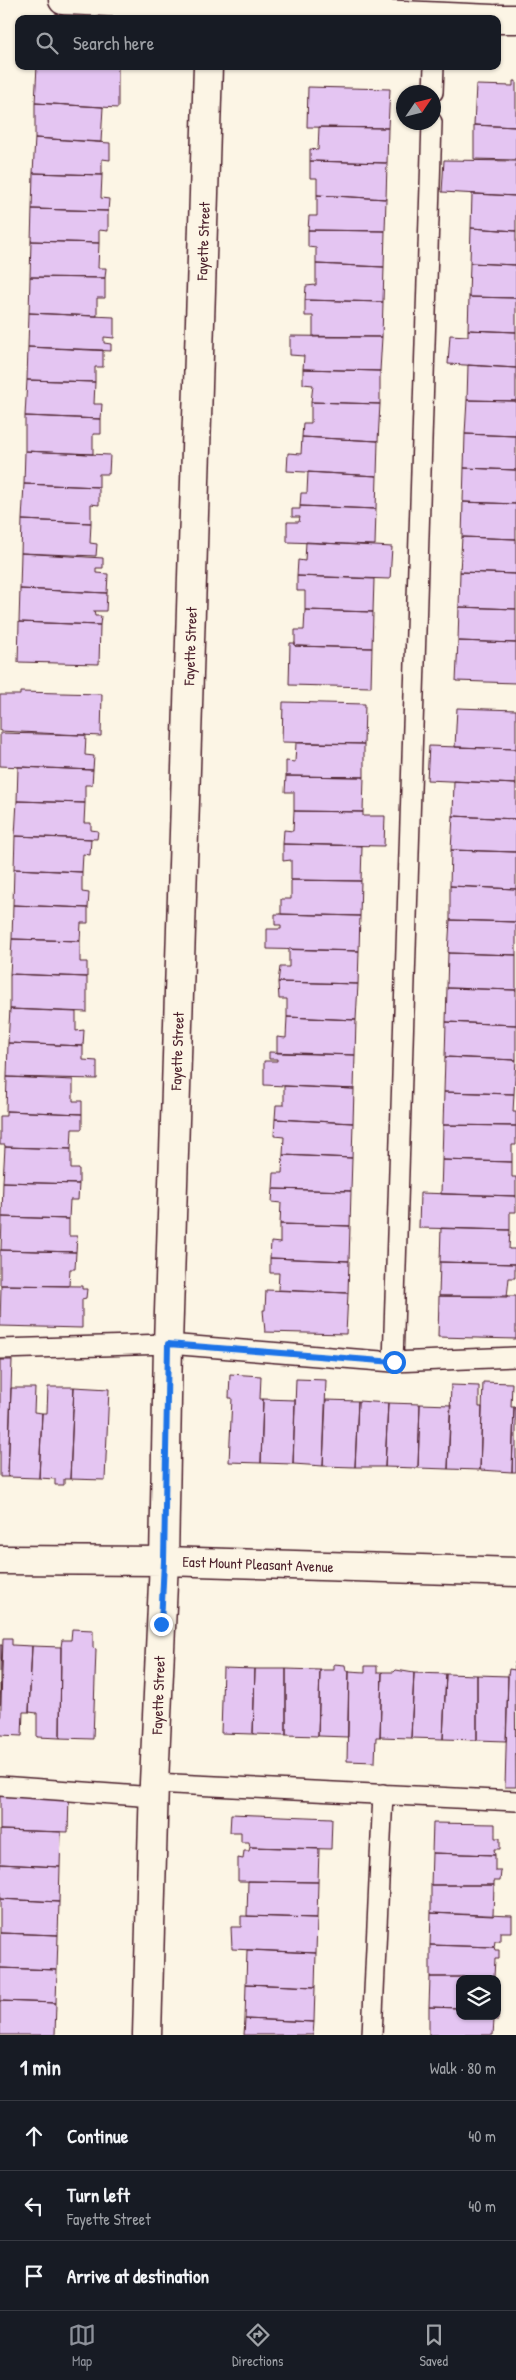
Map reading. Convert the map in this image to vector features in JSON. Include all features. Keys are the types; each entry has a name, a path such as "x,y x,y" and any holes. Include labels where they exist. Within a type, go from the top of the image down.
{"street":[{"path":"63,0 210,8 436,12 460,15"},
{"path":"501,19 516,19"},
{"name":"Fayette Street","path":"147,2035 154,1790 164,1561 168,1344 208,70"},
{"name":"East Mount Pleasant Avenue","path":"0,1560 164,1561 516,1572"}],"lane":[{"path":"433,85 434,70"},
{"path":"394,1362 432,130"},
{"path":"0,1349 168,1344 394,1362 516,1357"},
{"path":"0,1786 383,1794 516,1801"},
{"path":"372,2035 383,1794"}],"building":[{"path":"37,70 118,70 118,108 35,103"},
{"path":"513,81 516,81 516,127 474,125 476,85 513,86"},
{"path":"308,87 390,89 388,128 307,127"},
{"path":"35,103 103,107 101,142 35,138"},
{"path":"474,125 516,127 516,160 474,159"},
{"path":"319,127 388,128 387,163 310,161 310,149 318,150"},
{"path":"35,138 110,143 110,160 102,159 102,175 33,173"},
{"path":"444,160 516,161 516,196 442,192"},
{"path":"310,161 387,163 386,199 317,195 317,178 310,178"},
{"path":"33,173 102,175 101,198 109,199 108,211 32,209"},
{"path":"472,194 516,196 516,231 471,228"},
{"path":"317,195 386,199 385,231 308,230 309,216 317,216"},
{"path":"32,209 108,211 108,231 99,230 99,243 31,241"},
{"path":"471,228 516,231 516,265 470,263"},
{"path":"308,230 385,231 384,267 316,264 316,248 308,247"},
{"path":"31,241 99,243 98,268 106,268 105,278 30,277"},
{"path":"470,263 516,265 516,298 469,297"},
{"path":"316,264 384,267 383,302 305,300 306,286 316,285"},
{"path":"30,277 105,278 105,298 97,298 97,316 29,313"},
{"path":"469,297 516,298 516,332 468,330"},
{"path":"305,300 383,302 382,337 313,337 313,316 305,316"},
{"path":"29,313 114,317 114,338 104,337 104,343 111,344 111,351 28,347"},
{"path":"468,330 516,332 516,368 448,364 450,335 468,336"},
{"path":"290,336 382,337 380,371 303,369 304,356 290,355"},
{"path":"28,347 103,350 103,367 95,367 95,382 27,380"},
{"path":"468,365 516,368 516,401 467,400"},
{"path":"303,369 380,371 380,404 311,402 313,385 303,384"},
{"path":"27,380 95,382 94,404 102,404 101,419 25,416"},
{"path":"467,400 516,401 516,436 465,434"},
{"path":"311,402 380,404 378,441 302,437 303,423 311,423"},
{"path":"25,416 101,419 101,434 93,434 93,454 25,451"},
{"path":"465,434 516,436 516,470 464,468"},
{"path":"302,437 378,441 377,476 287,471 288,453 301,454"},
{"path":"25,451 110,455 109,474 99,474 99,487 24,484"},
{"path":"464,468 516,470 516,504 463,502"},
{"path":"308,472 377,476 376,509 300,506 301,493 307,493"},
{"path":"24,484 99,487 99,505 91,504 91,523 22,520"},
{"path":"463,502 516,504 516,539 462,537"},
{"path":"300,506 376,509 375,545 287,542 287,522 299,522 300,517 292,517 292,509 300,509"},
{"path":"22,520 91,523 90,543 97,544 96,556 21,553"},
{"path":"462,537 516,539 516,574 460,572"},
{"path":"306,542 392,547 390,579 297,576 298,560 305,561"},
{"path":"21,553 103,558 103,568 96,568 96,573 108,574 107,593 20,589"},
{"path":"460,572 516,574 516,609 459,607"},
{"path":"297,576 374,579 373,612 305,610 305,591 297,591"},
{"path":"20,589 107,593 106,611 94,611 95,616 101,616 100,625 19,622"},
{"path":"459,607 516,609 516,643 458,641"},
{"path":"305,610 373,612 372,648 295,646 295,630 304,630"},
{"path":"19,622 100,625 99,664 18,662"},
{"path":"458,641 516,643 516,683 456,681"},
{"path":"290,643 295,643 295,646 372,648 371,687 289,685"},
{"path":"20,692 102,694 101,736 0,731 0,695 20,695"},
{"path":"283,702 365,704 364,744 282,742"},
{"path":"457,708 516,710 516,749 455,747"},
{"path":"0,733 86,735 85,755 94,756 93,770 0,766"},
{"path":"296,743 364,744 364,777 286,776 286,761 295,762"},
{"path":"429,746 516,749 516,784 427,780"},
{"path":"18,767 93,770 92,785 85,785 85,803 17,801"},
{"path":"286,776 364,777 363,812 294,811 294,792 285,792"},
{"path":"454,781 516,784 516,819 453,816"},
{"path":"17,801 85,803 84,823 91,823 91,830 98,831 97,839 15,836"},
{"path":"294,811 363,812 363,816 385,816 384,846 283,844 284,830 293,831"},
{"path":"453,816 516,819 516,852 451,850"},
{"path":"15,836 91,839 90,855 83,854 82,872 14,869"},
{"path":"283,844 362,846 361,881 291,880 291,860 283,861"},
{"path":"451,850 516,852 516,889 450,886"},
{"path":"14,869 82,872 82,892 89,893 88,908 13,905"},
{"path":"291,880 361,881 360,916 281,914 281,899 291,899"},
{"path":"450,886 516,889 516,922 450,920"},
{"path":"13,905 88,908 88,923 81,923 80,941 12,939"},
{"path":"275,914 360,916 359,951 267,949 267,929 281,929 281,925 275,925"},
{"path":"450,920 516,922 516,955 448,953"},
{"path":"12,939 80,941 80,962 87,962 87,977 10,974"},
{"path":"289,949 359,951 358,984 278,982 280,967 289,967"},
{"path":"448,953 516,955 516,990 447,988"},
{"path":"10,974 87,977 87,1012 10,1009"},
{"path":"278,982 358,984 356,1020 287,1017 287,999 279,999"},
{"path":"447,988 516,990 516,1025 446,1022"},
{"path":"10,1009 76,1012 76,1031 84,1030 83,1046 8,1043"},
{"path":"287,1017 356,1020 355,1055 277,1053 277,1037 286,1038"},
{"path":"446,1022 516,1025 516,1060 445,1057"},
{"path":"8,1043 83,1046 83,1060 97,1061 97,1079 7,1077"},
{"path":"269,1052 355,1055 354,1089 264,1085 264,1061 277,1061 277,1059 269,1059"},
{"path":"445,1057 516,1060 514,1094 444,1092"},
{"path":"7,1077 73,1080 73,1101 82,1101 82,1114 6,1111"},
{"path":"284,1086 354,1089 353,1123 275,1119 276,1105 284,1105"},
{"path":"444,1092 514,1094 513,1112 516,1112 516,1126 443,1125"},
{"path":"6,1111 82,1114 82,1129 72,1129 71,1149 5,1147 5,1145 0,1145 0,1116 6,1116"},
{"path":"275,1119 353,1123 352,1158 283,1155 284,1137 274,1136"},
{"path":"443,1125 516,1126 516,1145 512,1145 512,1162 442,1160"},
{"path":"5,1147 71,1149 71,1169 79,1169 79,1184 3,1182"},
{"path":"283,1155 352,1158 351,1191 273,1189 274,1173 282,1173"},
{"path":"442,1160 512,1162 512,1177 516,1177 516,1196 441,1194"},
{"path":"3,1182 79,1184 78,1200 70,1200 69,1219 2,1217"},
{"path":"273,1189 351,1191 350,1226 280,1224 281,1203 272,1202"},
{"path":"420,1193 516,1196 516,1212 510,1212 510,1230 419,1228"},
{"path":"2,1217 69,1219 69,1236 77,1236 76,1252 1,1250"},
{"path":"280,1224 350,1226 349,1261 270,1258 271,1242 280,1243"},
{"path":"441,1228 510,1230 509,1249 515,1249 515,1264 440,1262"},
{"path":"0,1250 76,1252 75,1269 70,1269 69,1286 0,1285"},
{"path":"270,1258 349,1261 348,1293 278,1290 279,1273 270,1273"},
{"path":"440,1262 515,1264 515,1278 509,1278 507,1297 439,1296"},
{"path":"1,1285 82,1286 82,1289 87,1289 86,1298 82,1299 82,1328 0,1326"},
{"path":"266,1290 348,1293 346,1334 265,1332 263,1310 265,1310"},
{"path":"439,1296 516,1296 516,1339 438,1337"},
{"path":"0,1360 12,1360 8,1477 0,1477"},
{"path":"230,1374 261,1376 260,1399 263,1399 261,1463 229,1462 232,1398 229,1398"},
{"path":"296,1379 326,1380 323,1466 293,1464"},
{"path":"483,1382 512,1383 511,1407 514,1407 512,1472 480,1470"},
{"path":"451,1385 479,1386 479,1407 482,1407 480,1470 448,1469"},
{"path":"48,1387 74,1387 70,1479 64,1479 64,1485 55,1485 55,1479 39,1478 42,1413 47,1413"},
{"path":"74,1387 109,1389 105,1480 70,1479"},
{"path":"11,1388 35,1388 34,1412 42,1413 39,1478 8,1477"},
{"path":"263,1399 295,1400 293,1464 261,1463"},
{"path":"326,1400 358,1401 355,1467 323,1466"},
{"path":"358,1401 388,1403 385,1467 355,1467"},
{"path":"388,1403 420,1404 418,1468 385,1467"},
{"path":"420,1404 451,1405 448,1469 418,1468"},
{"path":"514,1407 516,1407 516,1472 512,1472"},
{"path":"72,1629 93,1630 93,1648 96,1649 93,1739 60,1738 61,1647 62,1640 71,1640"},
{"path":"3,1638 12,1638 12,1645 32,1646 29,1712 23,1712 22,1736 0,1735"},
{"path":"0,1645 2,1645 0,1705"},
{"path":"32,1646 61,1647 60,1738 37,1737 37,1713 29,1712"},
{"path":"515,1662 516,1787 505,1787 508,1676 509,1669 515,1670"},
{"path":"334,1664 345,1665 346,1671 349,1671 348,1737 318,1736 320,1670 334,1670"},
{"path":"365,1666 377,1666 377,1672 382,1672 380,1737 376,1737 375,1762 347,1761 349,1671 365,1672"},
{"path":"223,1668 255,1669 253,1734 221,1733"},
{"path":"255,1669 286,1669 286,1735 253,1734"},
{"path":"286,1669 320,1670 318,1736 286,1735"},
{"path":"396,1670 414,1673 411,1738 380,1737 382,1672 394,1672"},
{"path":"414,1673 446,1674 443,1739 411,1738"},
{"path":"446,1674 477,1675 477,1740 443,1739"},
{"path":"477,1675 508,1676 506,1741 477,1740"},
{"path":"0,1795 69,1796 68,1832 0,1830"},
{"path":"231,1814 332,1818 331,1849 250,1847 249,1842 241,1842 241,1832 230,1832"},
{"path":"433,1823 495,1824 495,1838 500,1838 500,1849 494,1849 495,1855 432,1853"},
{"path":"0,1830 61,1832 60,1867 0,1864"},
{"path":"250,1847 319,1849 318,1882 238,1881 238,1858 243,1859 244,1851 249,1851"},
{"path":"432,1853 495,1855 495,1871 501,1871 500,1881 494,1881 494,1885 431,1885"},
{"path":"0,1864 60,1867 59,1902 0,1899"},
{"path":"248,1881 318,1882 317,1918 247,1916"},
{"path":"431,1885 494,1885 493,1916 431,1913"},
{"path":"0,1899 59,1902 58,1935 0,1933"},
{"path":"431,1913 512,1916 512,1932 500,1932 500,1941 495,1941 494,1947 430,1945"},
{"path":"241,1916 317,1918 316,1953 232,1949 231,1927 241,1927"},
{"path":"0,1933 58,1935 57,1970 0,1968"},
{"path":"430,1945 494,1947 495,1950 499,1950 499,1959 495,1959 494,1975 430,1977"},
{"path":"247,1950 316,1953 315,1987 246,1984"},
{"path":"0,1968 57,1970 56,2003 0,2001"},
{"path":"430,1977 456,1977 456,2008 429,2007"},
{"path":"246,1984 315,1987 314,2022 245,2019"},
{"path":"0,2001 56,2003 55,2035 0,2035"},
{"path":"429,2007 456,2008 456,2020 494,2020 493,2035 429,2035"},
{"path":"245,2019 314,2022 313,2035 244,2035"}],"route":[{"path":"161,1624 168,1344 394,1362"}]}
